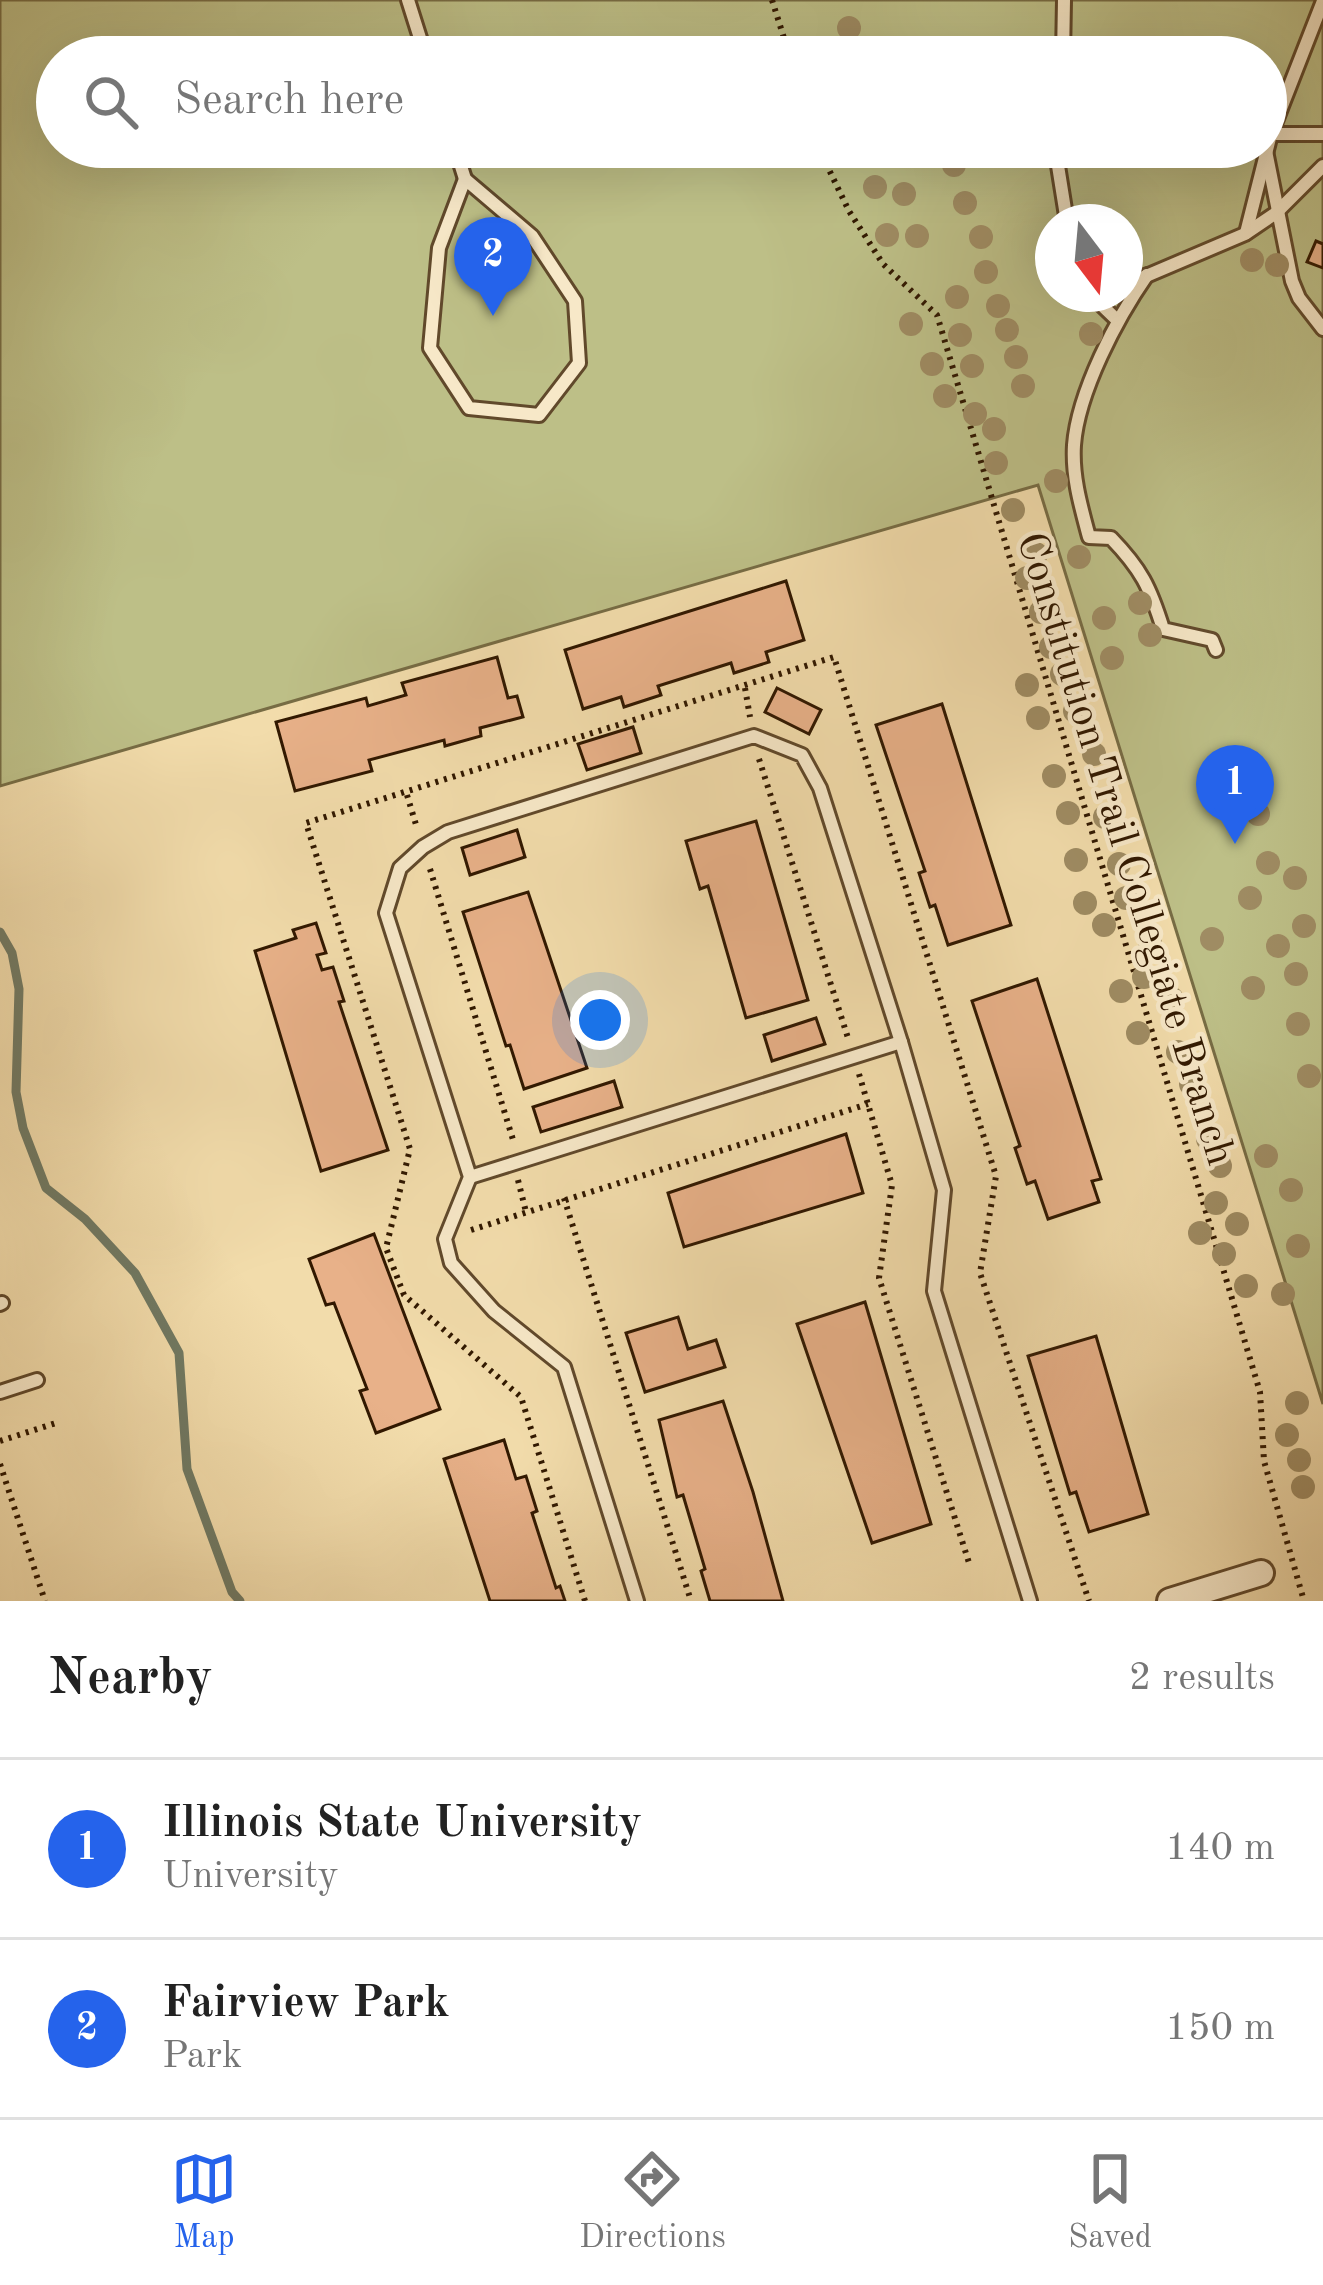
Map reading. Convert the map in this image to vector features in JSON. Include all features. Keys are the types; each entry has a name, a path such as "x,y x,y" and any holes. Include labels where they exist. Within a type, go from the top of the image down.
{"street":[{"path":"1170,1601 1261,1573"}],"lane":[{"path":"408,0 419,36"},
{"path":"1063,36 1064,0"},
{"path":"1287,91 1323,1"},
{"path":"1287,134 1323,134"},
{"path":"1143,277 1245,234 1276,213 1323,166"},
{"path":"462,168 465,179 532,236 575,301 579,363 538,415 469,407 430,349 439,248 465,179"},
{"path":"1058,168 1064,204"},
{"path":"1245,234 1262,168"},
{"path":"1269,168 1299,298 1323,329"},
{"path":"1147,275 1116,319 1074,443 1076,491 1089,537 1111,538 1133,561 1148,581 1163,629 1212,640 1216,650"},
{"path":"1110,312 1116,319"},
{"path":"637,1601 563,1366 494,1311 451,1263 445,1239 470,1177 386,913 400,868 448,832 754,736 802,755 820,788 902,1042 944,1190 934,1291 1030,1601"},
{"path":"470,1177 902,1042"},
{"path":"0,1392 37,1380"}],"path":[{"path":"772,0 783,36"},
{"name":"Constitution Trail Collegiate Branch","path":"828,168 883,264 937,315 1260,1392 1264,1461 1304,1601"},
{"path":"585,1601 521,1397 404,1295 386,1248 410,1149 306,823 834,657 996,1176 980,1273 1089,1601"},
{"path":"745,688 754,736 892,1185 879,1278 970,1566"},
{"path":"407,794 513,1138 526,1211"},
{"path":"445,1239 868,1104"},
{"path":"564,1198 691,1601"},
{"path":"0,1441 59,1422"},
{"path":"0,1464 45,1601"}],"green space":[{"path":"0,0 1323,0 1323,1404 1038,485 0,786"}],"building":[{"path":"1316,241 1323,244 1323,268 1307,262"},
{"path":"786,581 804,640 766,652 769,662 734,673 731,663 658,686 661,695 624,707 621,697 583,709 565,650"},
{"path":"497,657 508,698 517,696 523,717 480,728 481,736 445,746 444,740 369,760 372,771 295,791 276,722 366,698 368,706 406,695 402,683"},
{"path":"777,688 821,710 809,734 765,712"},
{"path":"942,704 1011,925 948,945 935,905 930,907 919,873 925,871 876,725"},
{"path":"633,727 641,753 587,770 578,744"},
{"path":"756,821 808,1000 746,1018 708,886 700,889 686,841"},
{"path":"517,830 525,857 470,875 462,848"},
{"path":"528,892 587,1068 524,1089 463,912"},
{"path":"316,923 326,953 317,955 322,970 333,967 344,1001 339,1002 388,1150 321,1171 255,951 296,938 293,930"},
{"path":"1037,979 1101,1179 1092,1181 1099,1202 1048,1219 1035,1181 1027,1184 1015,1148 1020,1146 972,1001"},
{"path":"816,1018 825,1044 772,1061 764,1035"},
{"path":"614,1081 622,1107 541,1132 533,1107"},
{"path":"846,1134 863,1193 684,1247 668,1193"},
{"path":"374,1234 440,1409 376,1433 360,1391 367,1389 334,1303 326,1305 309,1259"},
{"path":"865,1302 931,1524 872,1543 797,1324"},
{"path":"678,1317 688,1349 716,1340 725,1367 645,1392 626,1333"},
{"path":"1096,1336 1148,1514 1089,1532 1076,1492 1070,1494 1028,1356"},
{"path":"723,1401 783,1601 710,1601 683,1495 677,1497 659,1420"},
{"path":"504,1440 516,1479 526,1476 537,1511 532,1513 556,1588 560,1586 565,1601 490,1601 444,1459"}],"waterway":[{"path":"0,932 12,953 19,989 16,1092 23,1128 46,1188 85,1219 135,1273 179,1353 187,1469 232,1592 240,1601"}],"place":[{"name":"Fairview Park","path":"493,316"},
{"name":"Illinois State University","path":"1235,844"}]}
